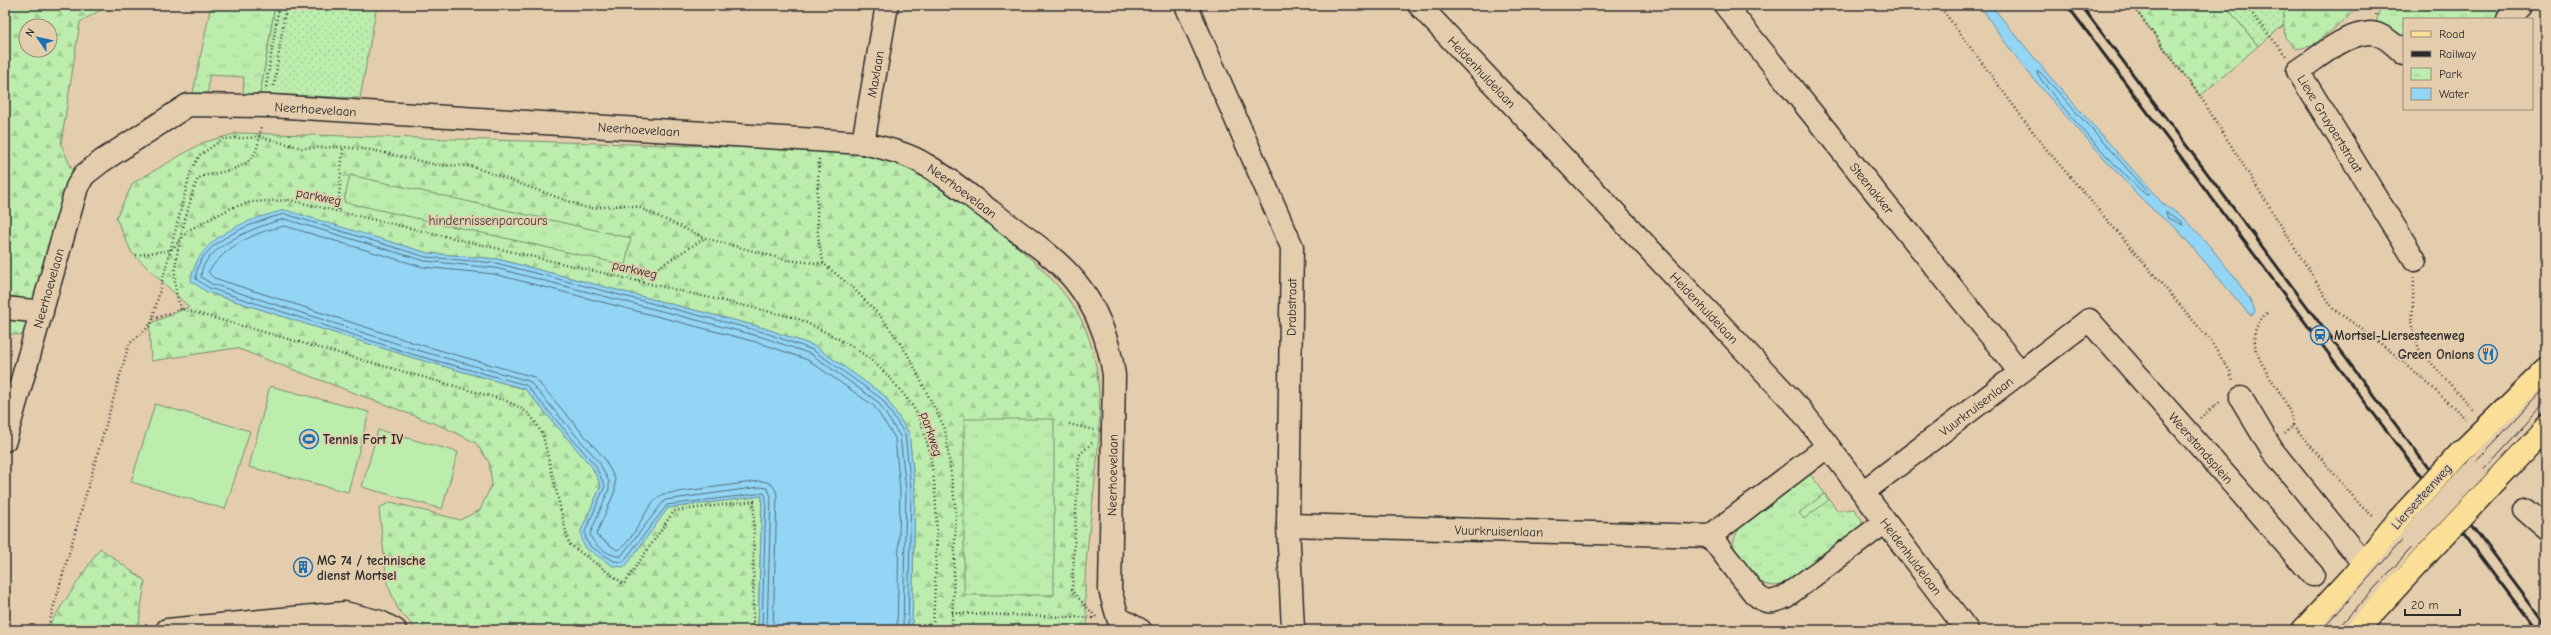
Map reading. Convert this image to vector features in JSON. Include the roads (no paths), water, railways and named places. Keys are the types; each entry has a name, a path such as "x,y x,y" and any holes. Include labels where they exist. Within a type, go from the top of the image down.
{"main road":[{"name":"Liersesteenweg","path":"2303,630 2363,563 2398,520 2459,454 2546,368"},
{"path":"2356,630 2546,428"}],"street":[{"name":"Maxlaan","path":"863,143 887,5"},
{"name":"Drabstraat","path":"1186,5 1292,248 1288,525 1293,630"},
{"name":"Heldenhuldelaan","path":"1419,5 1800,409 1967,630"},
{"name":"Steenakker","path":"1725,5 2020,372"},
{"path":"2509,18 2521,5"},
{"name":"Lieve Gruyaertstraat","path":"2403,53 2390,41 2372,32 2350,38 2298,71 2415,260"},
{"name":"Neerhoevelaan","path":"5,440 42,312 72,200 84,175 102,161 188,105 267,106 863,143 898,152 926,164 1052,258 1075,281 1091,304 1111,349 1114,375 1109,429 1110,590 1118,618 1140,630"},
{"path":"5,308 42,312"},
{"name":"Vuurkruisenlaan","path":"1863,492 2089,320"},
{"name":"Weerstandsplein","path":"2089,320 2313,575"},
{"path":"2238,394 2272,450 2363,563"},
{"path":"2329,630 2412,537 2546,394"},
{"path":"1828,446 1710,536 1760,600 1776,602 1785,597 1885,522"},
{"path":"2525,510 2546,528"},
{"name":"Vuurkruisenlaan","path":"1288,525 1710,536"},
{"path":"167,630 345,613 380,622 395,630"}],"water":[{"path":"1980,5 1991,5 2051,78 2164,205 2185,219 2202,237 2236,279 2245,293 2255,312 2252,315 2248,313 2177,229 2155,212 2135,192 2050,98 2006,44"},
{"path":"285,210 428,253 497,259 764,328 815,346 885,396 909,433 915,489 912,630 758,630 762,496 668,508 625,567 613,566 587,549 582,542 581,531 601,486 592,467 525,389 414,358 309,325 207,292 191,281 195,266 203,253 213,242 226,232 255,219"}],"tram line":[{"path":"2322,630 2409,533 2546,387"},
{"path":"2336,630 2546,402"}],"railway":[{"path":"2067,5 2536,630"},
{"path":"2081,5 2546,625"}],"place":[{"name":"Mortsel-Liersesteenweg","path":"2320,335"},
{"name":"Green Onions","path":"2488,354"},
{"name":"Tennis Fort IV","path":"309,439"},
{"name":"MG 74 / technische dienst Mortsel","path":"303,567"}],"park label":[{"name":"hindernissenparcours","path":"488,220"}]}
